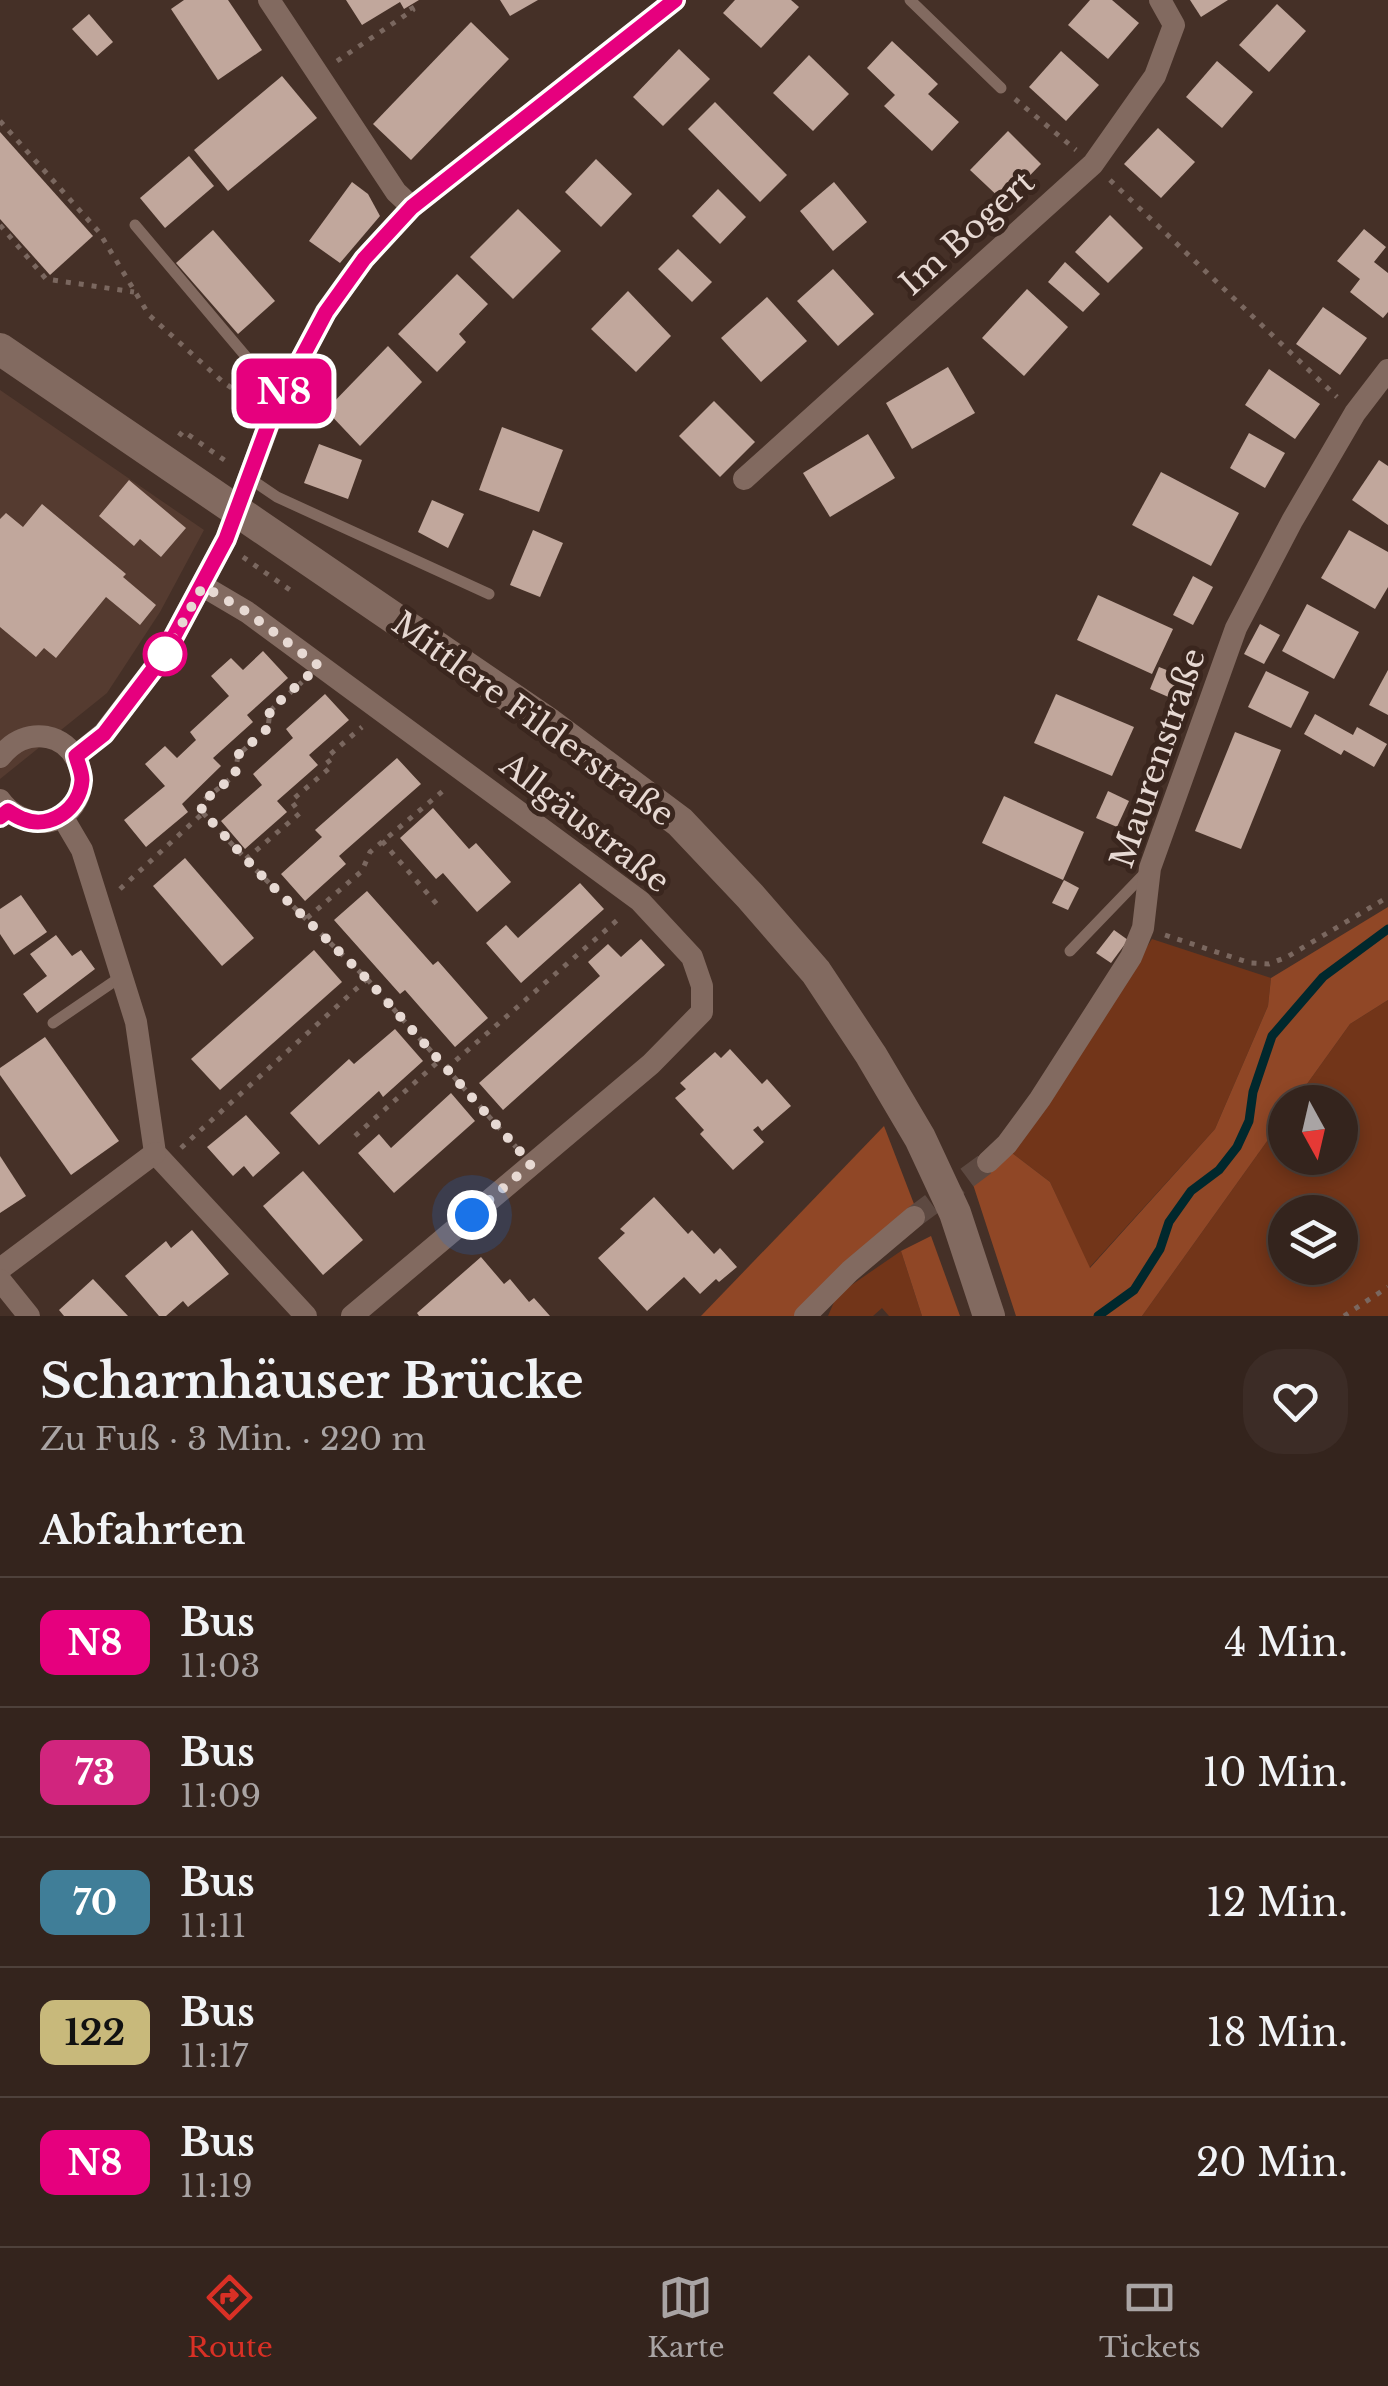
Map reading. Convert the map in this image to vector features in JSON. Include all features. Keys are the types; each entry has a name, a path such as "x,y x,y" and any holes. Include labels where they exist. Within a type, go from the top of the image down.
{"main road":[{"name":"Mittlere Filderstraße","path":"0,349 549,724 680,822 816,972 871,1054 920,1138 955,1214 989,1316"}],"street":[{"path":"269,0 396,192 412,207"},
{"path":"76,756 104,734 164,655 203,586 233,547 243,475 326,312 364,259 412,207 675,0"},
{"name":"Im Bogert","path":"744,479 1093,164 1155,76 1174,24 1160,0"},
{"name":"Maurenstraße","path":"988,1162 1007,1144 1040,1099 1131,957 1143,928 1150,868 1236,628 1346,429 1388,370"},
{"name":"Allgäustraße","path":"203,586 247,612 640,901 692,957 702,986 702,1012 652,1064 352,1316"},
{"path":"3,809 25,820 44,822 62,816 78,799 82,777 76,756 58,739 34,735 4,744"},
{"path":"62,816 82,850 136,1022 160,1158 306,1316"},
{"path":"0,1269 160,1158"},
{"path":"805,1316 914,1216"},
{"path":"0,1280 28,1316"}],"lane":[{"path":"910,0 1002,88"},
{"path":"135,225 260,372 288,385"},
{"path":"243,475 277,497 489,594"},
{"path":"1070,950 1150,868"},
{"path":"52,1024 122,976"}],"path":[{"path":"318,74 413,10 410,5"},
{"path":"1002,88 1093,164 1332,392"},
{"path":"0,120 99,232 148,315 222,382 273,412"},
{"path":"0,224 46,279 134,292"},
{"path":"183,431 243,475"},
{"path":"233,547 290,590"},
{"path":"319,666 270,710 268,728 238,755 235,775 200,804 203,812 367,979 531,1164"},
{"path":"246,859 300,813 291,801 332,766 326,758 381,711"},
{"path":"307,918 362,870 370,852 466,772"},
{"path":"100,907 203,812"},
{"path":"382,842 441,908"},
{"path":"1143,928 1250,963 1269,964 1388,897"},
{"path":"446,1069 640,901"},
{"path":"160,1158 367,979"},
{"path":"356,1136 439,1061"},
{"path":"1344,1316 1388,1287"}],"shaded area":[{"path":"0,390 204,530 160,612 107,693 0,779"},
{"path":"1388,907 1388,1000 1350,1024 1306,1085 1268,1085 1268,1140 1142,1316 1016,1316 967,1166 1012,1153 1050,1182 1090,1268 1215,1129 1268,1006 1271,978"},
{"path":"1152,939 1271,978 1268,1006 1215,1129 1089,1268 1050,1182 1012,1153"},
{"path":"1388,1000 1388,1316 1142,1316 1268,1140 1268,1175 1358,1175 1358,1085 1306,1085 1350,1024"},
{"path":"884,1126 914,1204 794,1316 701,1316"},
{"path":"931,1236 960,1316 922,1316 901,1251"},
{"path":"901,1251 922,1316 889,1316 882,1308 873,1316 828,1316 837,1295"}],"building":[{"path":"184,0 228,0 262,50 218,80 171,9"},
{"path":"346,0 419,0 404,9 400,2 362,25"},
{"path":"500,0 538,0 510,16"},
{"path":"735,0 791,0 799,7 761,48 723,13"},
{"path":"1090,0 1112,0 1139,23 1108,59 1068,25"},
{"path":"1190,0 1228,0 1201,17"},
{"path":"1277,4 1306,31 1269,72 1239,45"},
{"path":"89,14 113,42 97,56 72,29"},
{"path":"471,22 509,59 411,160 373,124"},
{"path":"892,41 938,84 928,94 959,122 932,151 884,106 895,95 867,68"},
{"path":"679,49 710,79 663,126 633,97"},
{"path":"1061,51 1099,85 1066,121 1029,87"},
{"path":"809,55 849,94 813,131 773,93"},
{"path":"1217,61 1253,92 1222,128 1186,97"},
{"path":"282,76 317,118 228,191 194,150"},
{"path":"715,102 787,175 760,202 688,129"},
{"path":"1158,128 1195,162 1161,198 1124,164"},
{"path":"1008,131 1041,164 1004,202 970,170"},
{"path":"0,132 93,236 50,275 0,219"},
{"path":"189,156 214,186 165,228 140,198"},
{"path":"596,159 632,194 601,227 565,192"},
{"path":"352,182 368,194 380,216 340,263 309,241"},
{"path":"834,182 867,222 833,251 800,211"},
{"path":"718,189 746,217 720,244 692,216"},
{"path":"518,209 561,251 513,299 470,257"},
{"path":"1110,215 1143,248 1108,283 1075,252"},
{"path":"1364,229 1386,247 1374,262 1388,273 1388,312 1383,318 1350,292 1360,279 1337,261"},
{"path":"213,230 275,301 238,334 176,263"},
{"path":"678,249 712,282 692,302 658,269"},
{"path":"1065,262 1100,294 1083,312 1048,282"},
{"path":"833,269 874,314 838,346 797,301"},
{"path":"457,274 488,304 459,334 466,342 437,372 398,334"},
{"path":"1027,289 1068,327 1024,376 982,338"},
{"path":"628,291 671,336 636,372 591,329"},
{"path":"767,297 807,341 761,382 721,338"},
{"path":"1323,307 1367,338 1340,375 1296,344"},
{"path":"388,346 422,382 360,446 326,410"},
{"path":"948,367 975,413 912,449 886,403"},
{"path":"1269,369 1320,404 1295,439 1245,405"},
{"path":"714,401 755,442 720,477 679,436"},
{"path":"502,427 563,450 539,512 479,490"},
{"path":"1249,433 1285,453 1265,488 1230,468"},
{"path":"868,434 895,478 830,517 803,473"},
{"path":"319,444 362,460 348,499 304,483"},
{"path":"1379,460 1388,466 1388,525 1352,500"},
{"path":"1161,472 1239,513 1211,566 1132,525"},
{"path":"129,480 186,528 161,557 140,539 134,546 99,516"},
{"path":"432,500 464,514 448,548 418,532"},
{"path":"42,504 126,574 123,577 156,605 140,625 106,597 56,658 44,648 36,657 0,627 0,519 6,513 23,527"},
{"path":"533,530 563,543 540,597 510,585"},
{"path":"1349,530 1388,552 1388,587 1375,609 1321,578"},
{"path":"1193,576 1213,587 1193,625 1173,615"},
{"path":"1098,595 1173,629 1152,674 1077,640"},
{"path":"1307,604 1359,632 1334,679 1282,651"},
{"path":"1260,624 1280,635 1264,664 1244,654"},
{"path":"263,651 288,678 247,715 253,722 213,758 221,766 182,804 188,812 146,847 124,820 165,786 145,764 165,746 177,758 196,740 190,732 229,696 211,676 231,658 243,670"},
{"path":"1159,667 1182,676 1173,699 1150,689"},
{"path":"1388,670 1388,715 1369,705"},
{"path":"1266,671 1309,692 1291,728 1248,707"},
{"path":"325,694 349,720 309,755 318,765 277,801 287,812 245,849 221,821 262,785 253,774 293,738 286,729"},
{"path":"1056,694 1134,727 1112,776 1034,743"},
{"path":"1315,714 1353,735 1357,727 1387,744 1374,767 1344,750 1341,755 1304,734"},
{"path":"1235,732 1281,750 1241,849 1195,831"},
{"path":"397,758 421,784 339,856 346,864 305,901 281,874 322,837 315,830"},
{"path":"1108,791 1129,801 1117,827 1096,818"},
{"path":"1004,796 1084,832 1063,880 982,843"},
{"path":"433,808 469,849 476,843 511,882 477,912 443,873 436,879 400,838"},
{"path":"185,858 254,938 222,966 153,886"},
{"path":"1064,880 1079,888 1068,910 1052,903"},
{"path":"580,883 604,909 521,983 486,943 506,925 518,938"},
{"path":"367,891 433,965 438,961 488,1018 455,1047 405,990 400,994 334,920"},
{"path":"21,895 47,932 14,955 0,934 0,909"},
{"path":"1114,930 1128,940 1111,963 1096,953"},
{"path":"56,935 72,956 81,950 95,969 37,1013 23,994 47,976 30,954"},
{"path":"641,939 665,965 503,1110 479,1083 600,976 588,962 608,944 621,957"},
{"path":"314,950 342,982 220,1090 191,1059"},
{"path":"395,1029 423,1061 383,1097 379,1091 319,1145 290,1113 349,1059 354,1064"},
{"path":"45,1037 119,1141 71,1175 0,1075 0,1068"},
{"path":"730,1049 762,1084 767,1079 791,1106 762,1131 758,1126 753,1130 764,1142 733,1170 700,1134 704,1130 675,1098 686,1089 680,1083 715,1052 721,1058"},
{"path":"451,1093 475,1121 394,1193 358,1153 379,1134 391,1148"},
{"path":"246,1115 280,1153 253,1177 244,1166 233,1176 207,1147"},
{"path":"0,1156 26,1196 0,1213"},
{"path":"303,1171 363,1240 323,1275 263,1206"},
{"path":"654,1197 688,1234 692,1230 714,1254 720,1248 737,1267 700,1294 684,1277 647,1311 598,1258 625,1233 620,1229"},
{"path":"192,1230 229,1274 188,1307 183,1301 166,1316 159,1316 125,1276 166,1241 171,1248"},
{"path":"481,1257 504,1284 510,1279 529,1302 534,1298 550,1316 419,1316 417,1313"},
{"path":"93,1279 128,1316 64,1316 59,1310"}],"waterway":[{"path":"1098,1316 1134,1290 1160,1249 1169,1222 1191,1191 1219,1170 1237,1147 1249,1121 1253,1092 1272,1036 1323,977 1388,929"}],"tunnel":[{"path":"914,1217 988,1162"}],"bus line":[{"name":"N8","path":"0,817 8,811 25,820 44,822 62,816 78,799 82,777 76,756 104,734 164,655 226,539 273,412 326,312 364,259 412,207 675,0"}],"route":[{"path":"165,654 203,586 247,612 319,666 270,710 268,728 238,755 235,775 200,804 255,869 367,979 531,1164 472,1215"}]}
